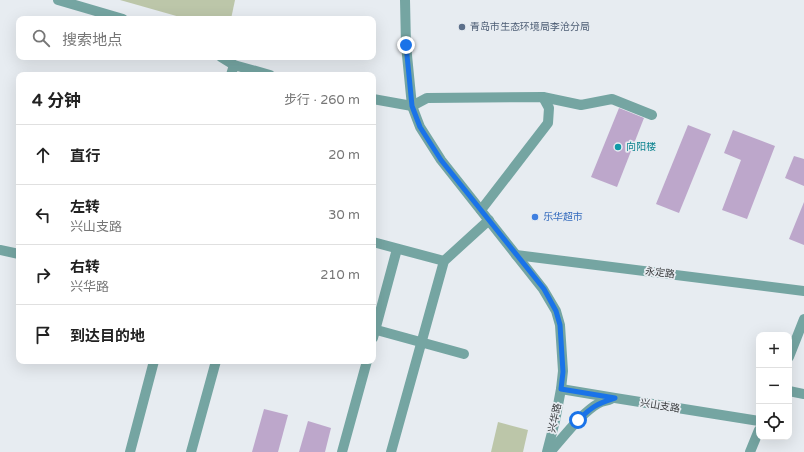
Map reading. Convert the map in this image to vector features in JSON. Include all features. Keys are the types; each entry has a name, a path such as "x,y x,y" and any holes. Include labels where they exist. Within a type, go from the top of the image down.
{"street":[{"path":"58,0 113,16"},
{"name":"兴华路","path":"404,0 406,45 412,106 420,127 441,160 544,289 556,311 560,325 563,372 555,421 547,452"},
{"path":"224,60 232,70 247,72"},
{"path":"481,210 548,123 549,108 543,97"},
{"path":"376,100 412,106 427,98 543,97 581,105 612,99 652,115"},
{"path":"391,452 444,261 489,220"},
{"path":"376,243 444,261"},
{"path":"376,325 397,249"},
{"path":"0,250 16,253"},
{"name":"永定路","path":"516,255 804,291"},
{"path":"792,349 804,319"},
{"path":"376,332 464,354"},
{"path":"130,452 153,364"},
{"path":"191,452 215,364"},
{"path":"342,452 366,364"},
{"name":"兴山支路","path":"561,389 756,421"},
{"path":"792,392 804,394"},
{"path":"550,452 578,420 590,409 600,402 615,398"},
{"path":"750,452 756,437"}],"green space":[{"path":"120,0 235,0 232,16 176,16"},
{"path":"498,422 528,430 523,452 491,452"}],"building":[{"name":"向阳楼","path":"619,108 644,118 617,187 591,177"},
{"path":"688,125 711,134 679,213 656,204"},
{"path":"733,130 775,146 747,219 722,210 741,160 724,153"},
{"path":"794,156 804,159 804,186 785,178"},
{"path":"804,202 804,245 789,239"},
{"path":"264,409 288,415 278,452 252,452"},
{"path":"308,421 331,428 325,452 299,452"}],"place":[{"name":"青岛市生态环境局李沧分局","path":"462,27"},
{"name":"向阳楼","path":"618,147"},
{"name":"乐华超市","path":"535,217"}],"route":[{"path":"406,45 412,106 420,127 441,160 544,289 556,311 560,325 563,372 561,389 615,398 600,402 578,420"}]}
